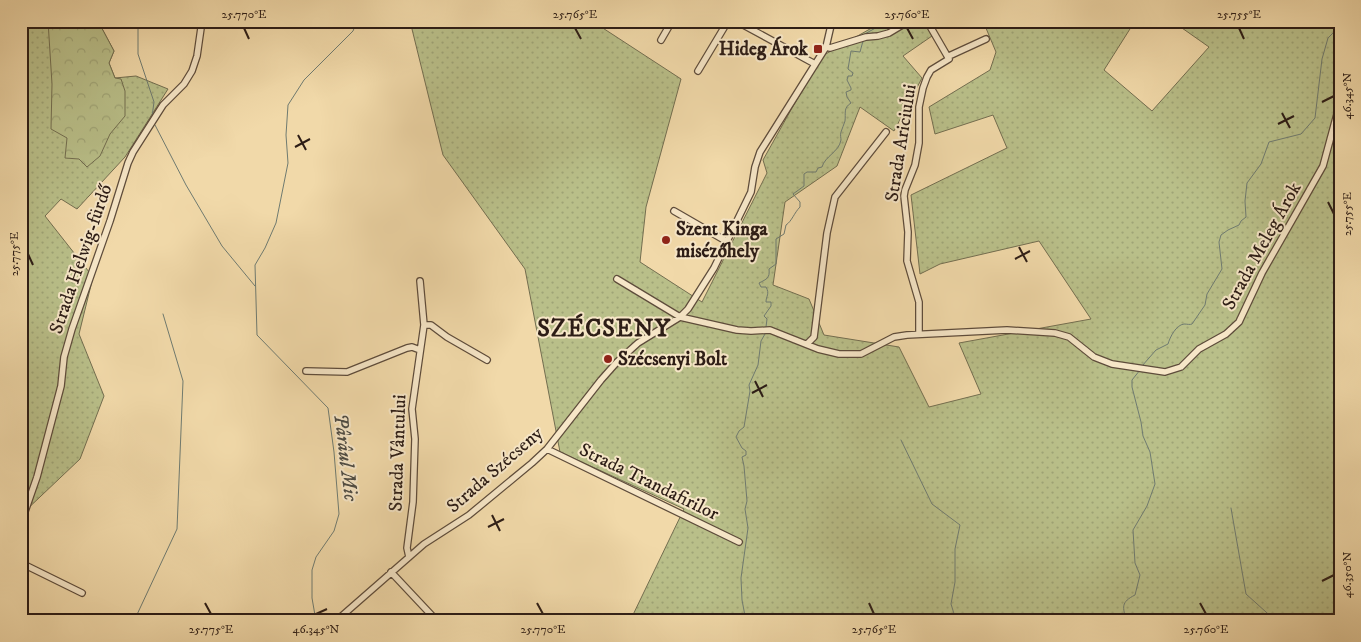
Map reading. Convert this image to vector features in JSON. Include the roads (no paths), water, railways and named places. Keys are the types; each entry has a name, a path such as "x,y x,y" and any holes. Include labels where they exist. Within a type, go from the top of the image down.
{"street":[{"name":"Strada Helwig-fürdő","path":"21,523 37,477 61,386 64,356 72,329 128,163 132,152 163,105 184,84 192,71 197,56 202,21"},
{"path":"662,40 672,21"},
{"path":"698,71 728,21"},
{"path":"736,21 815,64"},
{"name":"Strada Szécseny","path":"336,621 424,544 469,515 547,449 600,380 617,362 638,343 680,317 692,304 714,268 751,192 755,166 760,152 826,47 832,21"},
{"path":"826,47 830,48 863,38 889,33 910,21"},
{"path":"927,21 949,56"},
{"name":"Strada Ariciului","path":"919,334 919,296 907,261 908,232 904,190 915,165 919,143 919,107 922,88 926,77 932,70 950,58 949,56 986,39"},
{"name":"Strada Meleg Árok","path":"617,279 680,317 737,330 766,330 780,333 839,354 854,356 869,352 894,337 1007,330 1055,333 1069,337 1094,357 1112,364 1165,372 1181,367 1199,349 1226,334 1239,322 1262,272 1323,166 1340,103"},
{"path":"807,344 814,337 827,233 835,197 886,132"},
{"path":"674,211 726,241"},
{"name":"Strada Vântului","path":"409,557 407,548 413,502 416,439 412,410 424,325 420,281"},
{"path":"424,325 431,325 447,337 487,360"},
{"path":"306,371 347,372 407,348 412,347 420,350"},
{"name":"Strada Trandafirilor","path":"547,449 739,542"},
{"path":"21,563 82,593"},
{"path":"391,572 437,621"}],"waterway":[{"name":"Pârâul Mic","path":"134,21 138,29 138,54 154,102 152,117"},
{"name":"Pârâul Mic","path":"316,621 312,598 312,570 316,557 334,531 339,514 328,408 257,335 255,265 276,223 288,163 286,135 288,105 304,80 353,31 357,21"},
{"path":"863,35 888,21"},
{"path":"1142,366 1156,350 1168,344 1178,327 1184,324 1192,324 1205,305 1207,294 1222,269 1219,242 1221,235 1239,225 1246,217 1247,183 1261,164 1269,142 1301,134 1315,118 1322,59 1328,38 1335,31 1339,21"},
{"path":"766,327 767,319 764,316 771,306 771,302 766,302 767,289 766,287 761,287 759,283 767,278 769,269 776,264 776,239 784,234 786,225 800,207 800,202 793,194 804,186 804,174 816,172 840,144 846,109 851,103 846,92 851,90 847,80 848,76 852,76 853,73 848,69 851,51 860,52 863,41"},
{"name":"Pârâul Mic","path":"155,125 186,185 222,246 255,286"},
{"path":"134,621 177,529 183,381 163,314"},
{"path":"746,621 742,600 741,578 748,528 742,457 746,455 746,451 742,448 736,437 744,427 750,391 749,385 758,365 761,341 765,334"},
{"path":"1127,621 1124,605 1127,600 1135,595 1140,575 1135,563 1133,530 1147,506 1155,484 1150,452 1143,436 1132,387 1132,380 1140,370"},
{"path":"901,440 932,504 960,525 955,549 955,582 951,604 955,617 959,621"},
{"path":"1231,508 1246,594 1276,621"}],"place":[{"name":"Hideg Árok","path":"818,49"},
{"name":"Szent Kinga misézőhely","path":"666,240"},
{"name":"Szécsenyi Bolt","path":"608,359"}],"district":[{"name":"SZÉCSENY","path":"604,329"}]}
